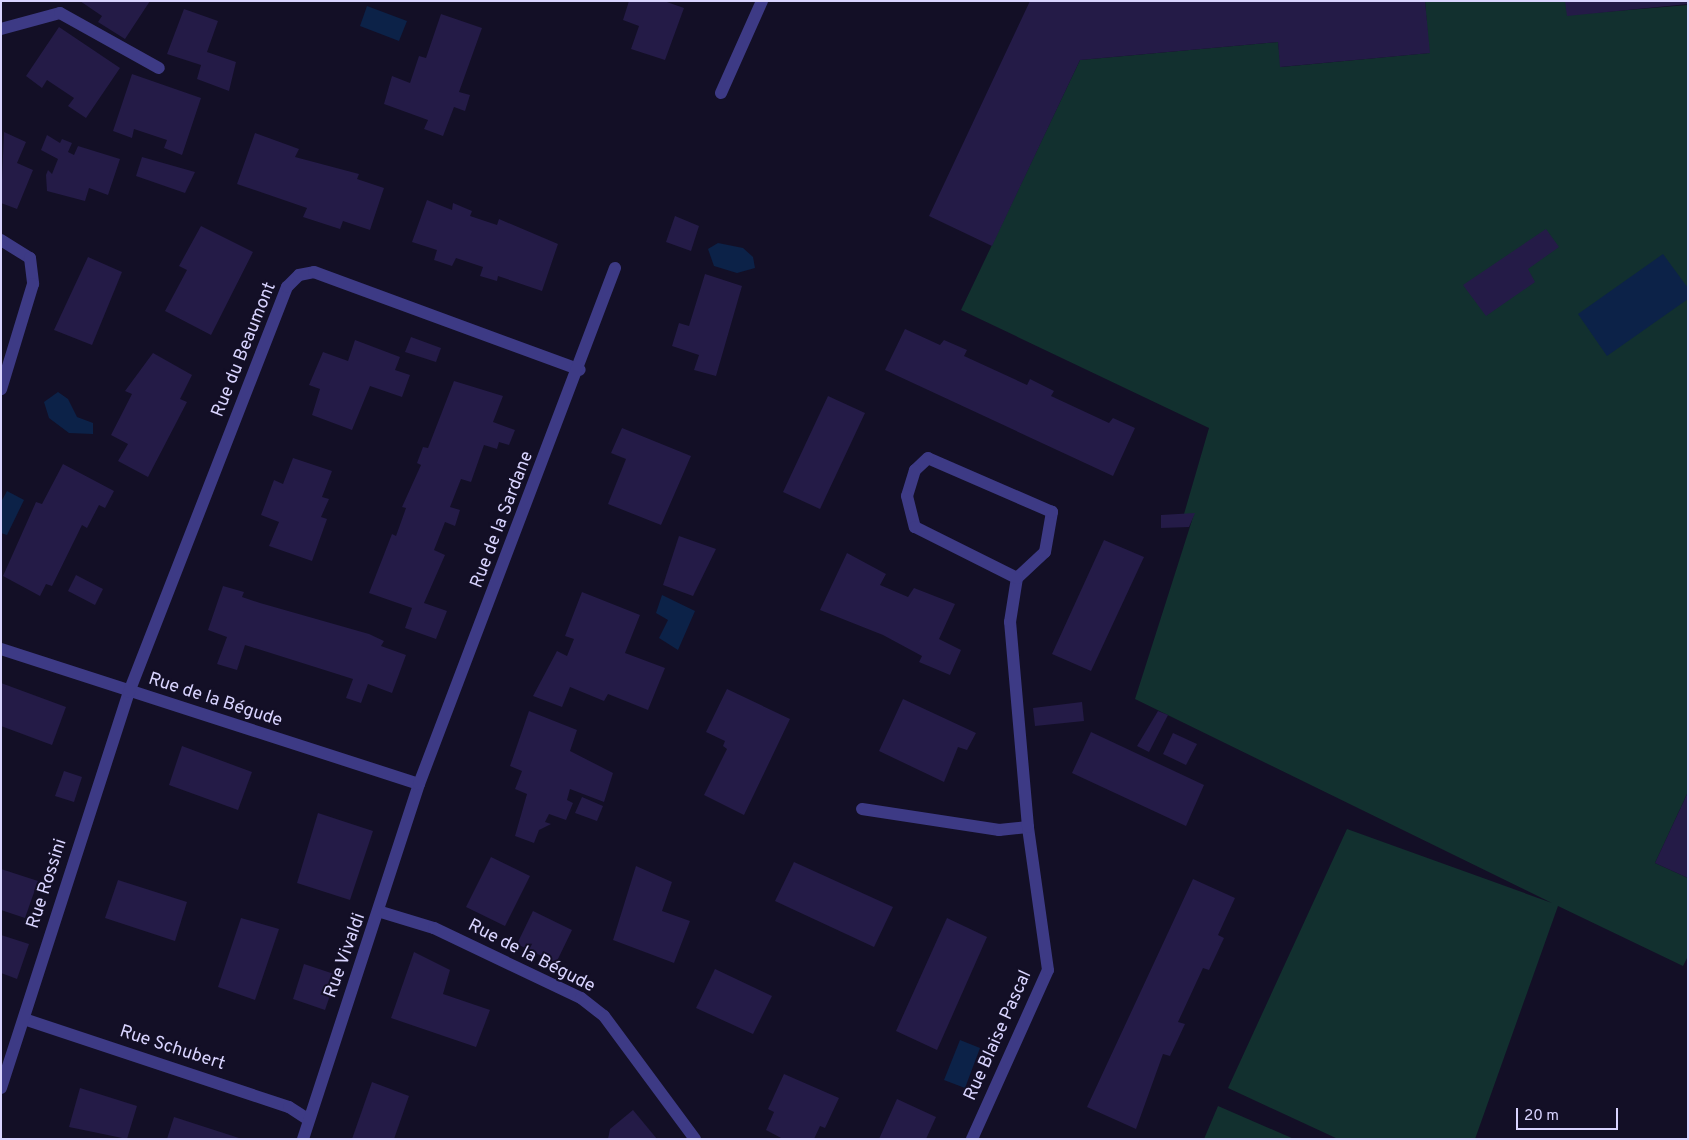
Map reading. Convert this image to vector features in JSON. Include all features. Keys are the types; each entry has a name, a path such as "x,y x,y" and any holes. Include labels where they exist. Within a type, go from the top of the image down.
{"street":[{"path":"722,93 762,1"},
{"path":"1,29 60,13 158,68"},
{"path":"1,240 30,258 33,284 1,389"},
{"name":"Rue de la Sardane","path":"419,784 580,370 615,268"},
{"name":"Rue du Beaumont","path":"128,692 287,287 299,275 314,272 580,370"},
{"path":"928,458 1052,512 1045,552 1017,578 915,527 907,496 915,470 928,458"},
{"name":"Rue Blaise Pascal","path":"972,1139 1048,970 1028,827 1010,622 1017,578"},
{"name":"Rue de la Bégude","path":"1,649 128,692 419,784"},
{"name":"Rue Rossini","path":"1,1088 128,692"},
{"name":"Rue Vivaldi","path":"303,1139 306,1118 381,912 419,784"},
{"path":"862,809 1000,830 1028,827"},
{"name":"Rue de la Bégude","path":"381,912 434,928 581,998 604,1016 695,1139"},
{"name":"Rue Schubert","path":"24,1018 289,1106 306,1118"}],"green space":[{"path":"1425,1 1566,1 1568,15 1688,5 1688,792 1655,863 1688,878 1688,956 1683,966 1558,906 1475,1139 1338,1139 1228,1088 1347,829 1552,903 1135,699 1194,514 1184,514 1209,428 961,310 1080,60 1278,42 1281,67 1429,53"},
{"path":"1218,1106 1294,1139 1204,1139"}],"water":[{"path":"367,6 407,21 399,41 360,26"},
{"path":"718,243 743,248 753,257 755,268 737,273 714,266 708,249"},
{"path":"1663,254 1688,288 1688,299 1607,356 1578,314"},
{"path":"58,392 68,399 77,417 93,423 93,434 69,433 49,418 44,402"},
{"path":"7,491 24,500 7,535 1,533 1,502"},
{"path":"662,595 695,611 678,650 659,638 668,620 656,613"},
{"path":"960,1040 980,1048 965,1088 944,1080"}],"building":[{"path":"80,1 150,1 125,39 98,22 102,16"},
{"path":"629,1 664,1 684,8 665,60 631,49 639,26 623,20"},
{"path":"1030,1 1425,1 1430,53 1280,67 1278,42 1080,60 992,246 929,216"},
{"path":"1565,1 1688,1 1688,4 1567,16"},
{"path":"184,9 218,21 207,52 236,62 229,91 197,79 201,65 167,54"},
{"path":"441,14 482,28 459,92 470,95 465,111 454,107 443,136 424,129 428,120 384,104 392,76 410,83 419,56 426,58"},
{"path":"59,27 120,68 86,118 68,106 74,98 47,80 42,88 26,76"},
{"path":"132,74 201,98 182,155 164,148 167,140 134,129 132,138 113,131"},
{"path":"4,132 26,142 17,163 33,170 17,209 1,203"},
{"path":"255,133 299,149 295,157 359,174 357,179 384,188 370,230 343,221 340,229 303,217 307,208 237,184"},
{"path":"47,135 60,143 62,139 72,143 68,152 74,155 78,146 120,159 108,195 89,188 85,201 47,191 46,175 48,170 52,174 58,159 41,150"},
{"path":"142,157 195,172 185,193 136,176"},
{"path":"427,200 452,210 453,203 472,211 470,216 497,225 499,219 558,244 542,291 498,276 497,281 480,276 483,267 456,258 452,266 434,260 437,250 412,242"},
{"path":"675,216 699,226 691,251 666,242"},
{"path":"201,226 253,252 211,335 165,311 187,270 179,266"},
{"path":"1546,229 1559,247 1528,269 1535,282 1486,316 1463,285"},
{"path":"88,257 122,272 92,345 54,330"},
{"path":"705,274 742,286 716,376 694,370 699,355 672,346 679,323 689,326"},
{"path":"905,329 940,345 944,340 967,350 964,356 1027,385 1030,379 1054,391 1051,396 1109,423 1113,418 1135,428 1113,476 885,370"},
{"path":"411,337 441,348 436,362 405,352"},
{"path":"355,340 400,357 395,370 410,375 402,397 370,386 352,430 312,415 320,389 309,385 323,352 348,361"},
{"path":"153,353 192,375 180,399 187,402 148,477 118,461 128,444 111,435 132,394 125,391"},
{"path":"454,381 503,396 493,422 515,430 509,445 499,442 497,449 484,445 471,482 461,479 450,507 460,510 455,526 445,522 434,550 445,555 424,603 447,611 436,639 405,628 412,608 369,593 392,534 396,536 406,508 402,507 421,465 417,463 423,447 428,448"},
{"path":"828,396 865,413 820,509 783,492"},
{"path":"622,428 691,456 661,525 608,504 626,459 611,453"},
{"path":"293,458 332,471 322,497 329,499 321,517 327,519 312,561 269,546 279,522 261,515 274,480 283,484"},
{"path":"63,464 114,491 105,508 99,505 87,528 82,525 52,586 46,584 40,596 3,576 36,502 42,504"},
{"path":"1195,513 1189,527 1161,528 1161,515"},
{"path":"679,536 716,549 693,596 663,585"},
{"path":"1104,540 1144,557 1091,671 1052,654"},
{"path":"847,553 886,574 880,585 908,597 914,588 955,604 939,639 961,650 950,675 919,662 922,656 883,635 820,610"},
{"path":"76,575 103,589 95,605 68,591"},
{"path":"223,586 244,592 242,597 369,634 384,641 381,646 406,655 392,693 368,684 361,703 346,698 353,679 245,645 237,670 217,664 227,637 208,630"},
{"path":"582,592 640,615 625,653 665,668 648,710 608,694 604,701 570,687 562,707 533,696 557,651 567,656 574,639 565,636"},
{"path":"1,683 66,707 52,745 1,726"},
{"path":"727,689 790,719 744,815 704,795 727,749 723,746 725,741 706,732"},
{"path":"903,699 976,733 967,750 958,747 944,782 879,751"},
{"path":"1082,702 1084,721 1035,726 1033,708"},
{"path":"529,711 577,730 570,751 613,773 604,802 570,789 567,800 573,803 566,820 549,814 545,822 551,824 539,830 534,843 515,836 527,794 515,789 522,771 510,766"},
{"path":"1158,711 1168,715 1149,752 1137,746"},
{"path":"1091,732 1204,785 1186,826 1072,773"},
{"path":"1173,733 1197,744 1186,765 1163,754"},
{"path":"182,746 252,772 238,810 169,785"},
{"path":"64,771 82,777 74,802 55,796"},
{"path":"1688,792 1688,878 1655,863"},
{"path":"582,797 603,806 597,821 575,813"},
{"path":"318,813 373,831 350,900 297,883"},
{"path":"491,857 530,876 505,926 466,907"},
{"path":"794,862 893,907 874,947 775,901"},
{"path":"636,866 672,882 662,911 690,921 674,963 613,940"},
{"path":"1,869 38,881 25,918 1,910"},
{"path":"1193,879 1235,898 1218,935 1224,938 1209,970 1203,968 1178,1022 1185,1024 1170,1056 1163,1054 1136,1129 1087,1107"},
{"path":"118,880 187,902 175,941 105,918"},
{"path":"533,911 572,930 556,963 517,944"},
{"path":"241,918 279,929 255,1000 218,987"},
{"path":"947,918 987,937 937,1050 896,1031"},
{"path":"1,935 29,944 17,979 1,973"},
{"path":"414,952 450,970 443,994 490,1010 476,1047 391,1018"},
{"path":"304,964 337,975 325,1010 293,999"},
{"path":"715,969 772,996 753,1034 696,1008"},
{"path":"784,1074 839,1098 825,1128 820,1126 814,1139 783,1139 766,1130 774,1112 768,1109"},
{"path":"372,1082 409,1096 394,1139 352,1139"},
{"path":"80,1088 137,1106 127,1139 69,1127"},
{"path":"897,1099 936,1117 926,1139 879,1139"},
{"path":"633,1110 657,1139 608,1139 610,1129"},
{"path":"174,1117 239,1138 239,1139 167,1139"}]}
